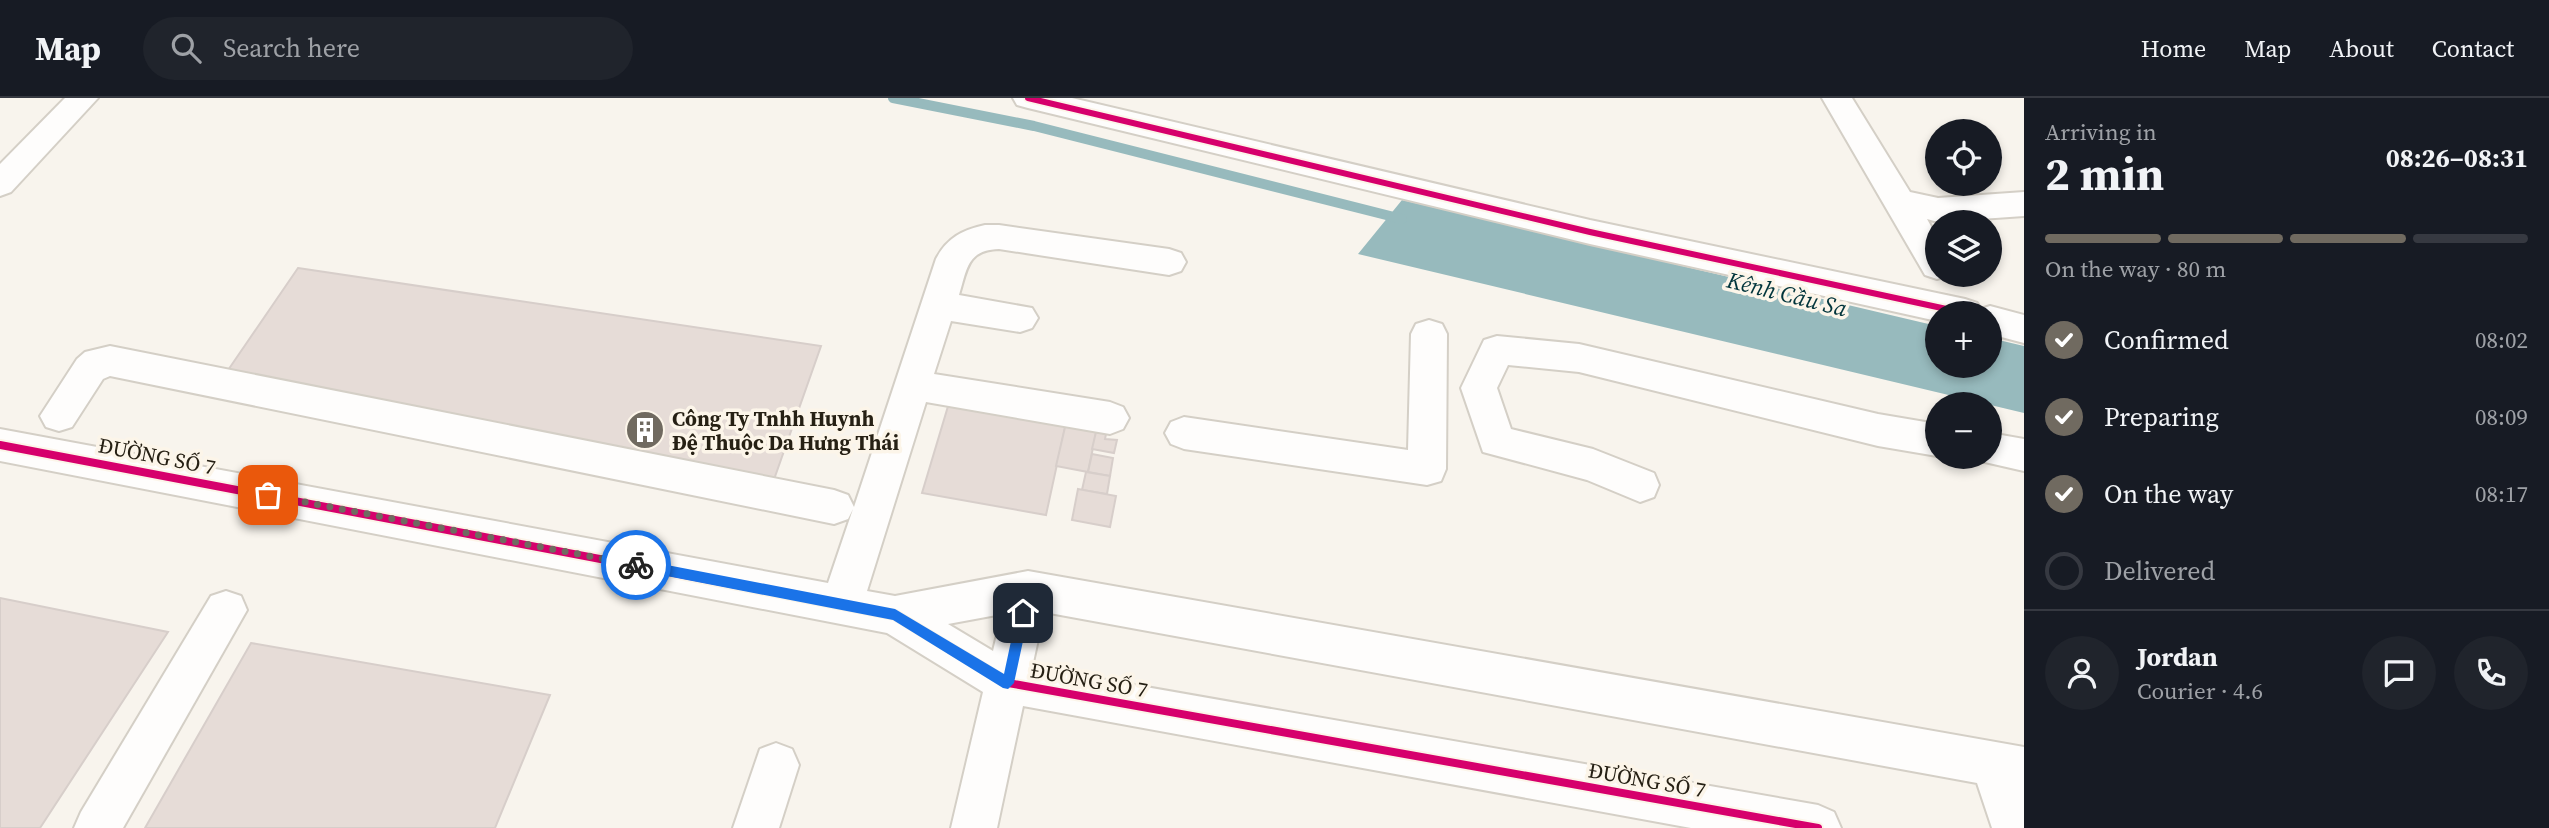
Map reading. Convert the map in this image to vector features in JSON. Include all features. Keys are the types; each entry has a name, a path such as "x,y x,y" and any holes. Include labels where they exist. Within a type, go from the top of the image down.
{"street":[{"path":"0,184 83,98"},
{"path":"1028,98 1590,232 1925,304"},
{"path":"1836,98 1925,245"},
{"path":"1899,201 1938,210 2024,204"},
{"path":"842,604 958,250 967,243 985,237 1169,262"},
{"path":"938,305 1020,317"},
{"path":"2002,323 2024,329"},
{"path":"1184,433 1427,469 1429,334"},
{"path":"1640,485 1594,466 1496,441 1479,388 1497,350 1578,358 1878,430 1925,438"},
{"path":"59,416 90,369 98,362 110,361 834,507"},
{"path":"912,385 1110,418"},
{"name":"ĐƯỜNG SỐ 7","path":"0,445 895,615 1008,683 1818,828"},
{"path":"2002,451 2024,455"},
{"path":"974,828 1028,590"},
{"name":"ĐƯỜNG SỐ 7","path":"895,615 1028,590 2009,767"},
{"path":"97,828 226,610"},
{"path":"756,828 776,765"},
{"path":"2009,767 2015,828"}],"water":[{"path":"1402,200 1925,323 1925,378 2002,378 2002,341 2024,346 2024,413 2002,408 2002,392 1936,392 1358,254"}],"building":[{"name":"Công Ty Tnhh Huynh Đệ Thuộc Da Hưng Thái","path":"298,268 821,346 772,485 224,376"},
{"path":"949,403 1066,423 1046,515 922,493"},
{"path":"1066,423 1097,428 1088,472 1056,466"},
{"path":"1096,432 1106,434 1105,439 1117,440 1114,453 1092,449"},
{"path":"1092,454 1113,458 1110,476 1088,472"},
{"path":"1086,472 1110,476 1107,494 1082,490"},
{"path":"1078,489 1116,496 1110,527 1072,520"},
{"path":"0,598 168,632 40,828 0,828"},
{"path":"251,643 550,695 495,828 145,828"}],"waterway":[{"name":"Kênh Cầu Sa","path":"893,98 1034,126 1402,219"}],"cycle path":[{"path":"1028,98 1590,232 1925,304"},
{"path":"0,445 895,615 1008,683 1818,828"}],"way so far":[{"path":"268,495 636,565"}],"place":[{"name":"Công Ty Tnhh Huynh Đệ Thuộc Da Hưng Thái","path":"645,430"}],"route":[{"path":"636,565 895,615 1008,683 1023,613"}]}
